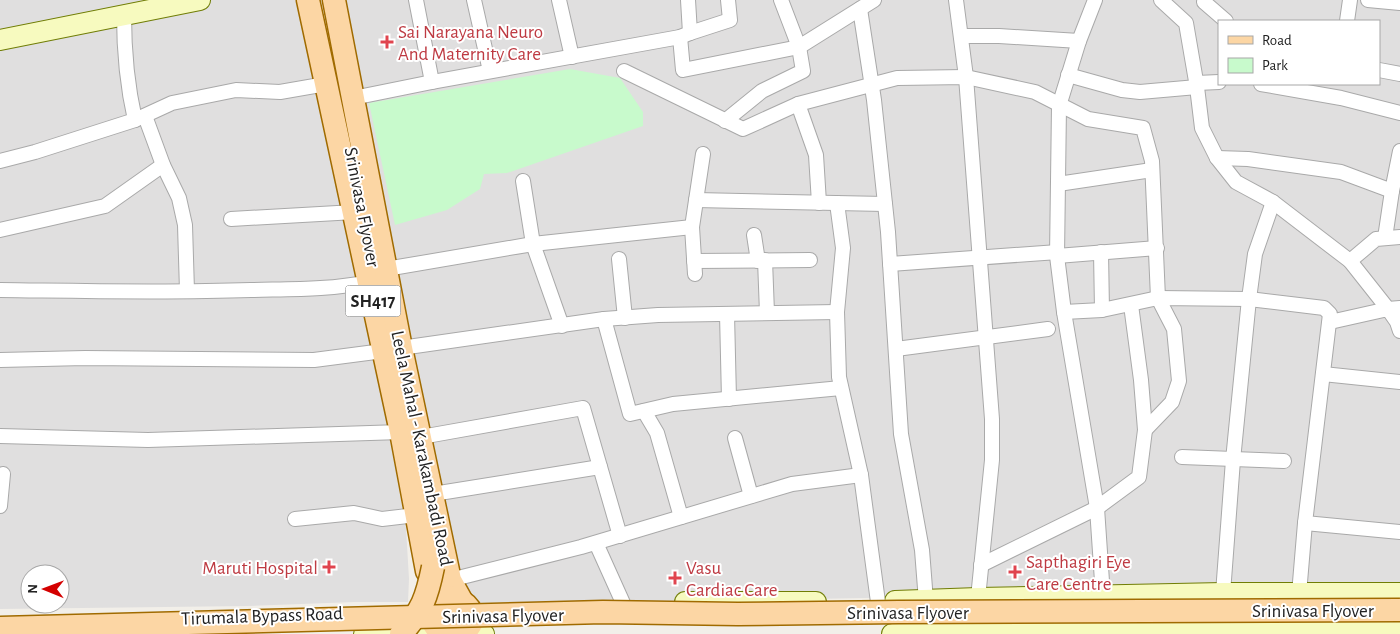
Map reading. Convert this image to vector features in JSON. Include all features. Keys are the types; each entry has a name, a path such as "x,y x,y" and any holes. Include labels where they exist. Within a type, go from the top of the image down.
{"main road":[{"name":"Leela Mahal - Karakambadi Road","path":"308,0 368,282 392,350 411,435 433,494 456,618"},
{"name":"Srinivasa Flyover","path":"323,0 427,521 433,567 427,596 412,622 401,634"},
{"name":"Leela Mahal - Karakambadi Road","path":"334,0 386,269 392,350"},
{"name":"Leela Mahal - Karakambadi Road","path":"411,435 416,515 427,572 456,618"},
{"name":"Srinivasa Flyover","path":"0,628 602,612 738,614 1400,610"},
{"name":"Srinivasa Flyover","path":"243,634 488,625 720,626 1400,622"}],"street":[{"path":"0,40 200,0"},
{"path":"416,0 432,82"},
{"path":"474,0 490,71"},
{"path":"559,0 572,56"},
{"path":"688,0 683,70 799,47 874,0"},
{"path":"353,98 685,35 730,20 728,0"},
{"path":"726,121 762,91 803,72 799,47 781,0"},
{"path":"956,0 966,77 992,420 992,460 978,598"},
{"path":"1095,0 1079,41 1059,106 1057,254 1064,312 1097,508 1103,596"},
{"path":"1161,0 1186,23 1197,85 1202,128 1217,158 1236,182 1273,202 1350,261 1394,308 1400,331"},
{"path":"1347,20 1350,0"},
{"path":"1377,1 1400,3"},
{"path":"1204,2 1225,20"},
{"path":"860,10 872,85 886,204 901,434 922,550 926,601"},
{"path":"124,15 124,56 130,96 179,198 185,225 187,291"},
{"path":"961,36 999,36 1079,41"},
{"path":"1380,70 1400,74"},
{"path":"624,71 742,129 798,104 897,78 966,77 1036,92 1059,106 1088,119 1143,128 1152,161 1158,298 1174,328 1179,381 1172,402 1145,430"},
{"path":"1068,75 1122,90 1140,92 1218,82"},
{"path":"0,161 35,152 140,118 172,103 236,90 280,92 326,84"},
{"path":"1267,85 1341,98 1400,113"},
{"path":"798,104 816,155 818,203"},
{"path":"703,154 692,227 695,267 762,260 810,260"},
{"path":"1385,238 1399,156"},
{"path":"1217,158 1248,159 1341,172 1392,191"},
{"path":"0,230 105,206 163,165"},
{"path":"1058,184 1152,170"},
{"path":"523,181 533,244 562,326"},
{"path":"696,200 886,204"},
{"path":"1223,593 1233,460 1249,299 1255,254 1273,202"},
{"path":"838,204 843,248 837,312 839,377 861,476 878,602"},
{"path":"231,219 354,212"},
{"path":"386,269 533,244 692,227"},
{"path":"754,235 762,260 767,313"},
{"path":"1350,261 1376,239 1400,237"},
{"path":"890,264 979,257 1157,248"},
{"path":"1101,252 1102,310"},
{"path":"619,258 625,318"},
{"path":"0,290 187,291 350,286 368,282"},
{"path":"1064,312 1102,310 1158,298 1249,299 1324,308 1330,314 1305,523 1299,594"},
{"path":"981,566 1097,508 1139,477 1145,430 1141,380 1131,305"},
{"path":"1330,322 1394,308"},
{"path":"0,360 85,358 314,360 604,319 658,315 837,312"},
{"path":"727,314 729,399"},
{"path":"604,319 630,414 673,404 841,388"},
{"path":"896,350 1048,330"},
{"path":"1323,374 1400,382"},
{"path":"0,436 148,440 411,435 582,408 620,536"},
{"path":"644,411 657,433 681,517"},
{"path":"735,438 751,496"},
{"path":"1182,457 1284,461"},
{"path":"433,494 600,467"},
{"path":"0,506 3,474"},
{"path":"456,618 596,543 792,484 861,476"},
{"path":"295,519 354,513 382,519 416,515"},
{"path":"1305,523 1400,532"},
{"path":"596,543 623,603"},
{"path":"456,618 623,603 878,602 1223,593 1400,593"},
{"name":"Tirumala Bypass Road","path":"0,623 268,616 456,618"},
{"name":"Tirumala Bypass Road","path":"364,634 456,618"},
{"path":"892,634 1400,630"}],"shaded area":[{"path":"0,0 304,0 349,212 406,528 409,579 408,602 70,608 70,564 20,564 20,609 0,609"},
{"path":"335,0 1400,0 1400,590 1167,592 560,604 434,602"}],"green space":[{"path":"570,69 620,78 643,112 643,126 507,173 484,174 480,189 447,210 395,225 369,103"}],"place":[{"name":"Sai Narayana Neuro And Maternity Care","path":"387,42"},
{"name":"Maruti Hospital","path":"329,567"},
{"name":"Sapthagiri Eye Care Centre","path":"1015,572"},
{"name":"Vasu Cardiac Care","path":"675,578"}]}
